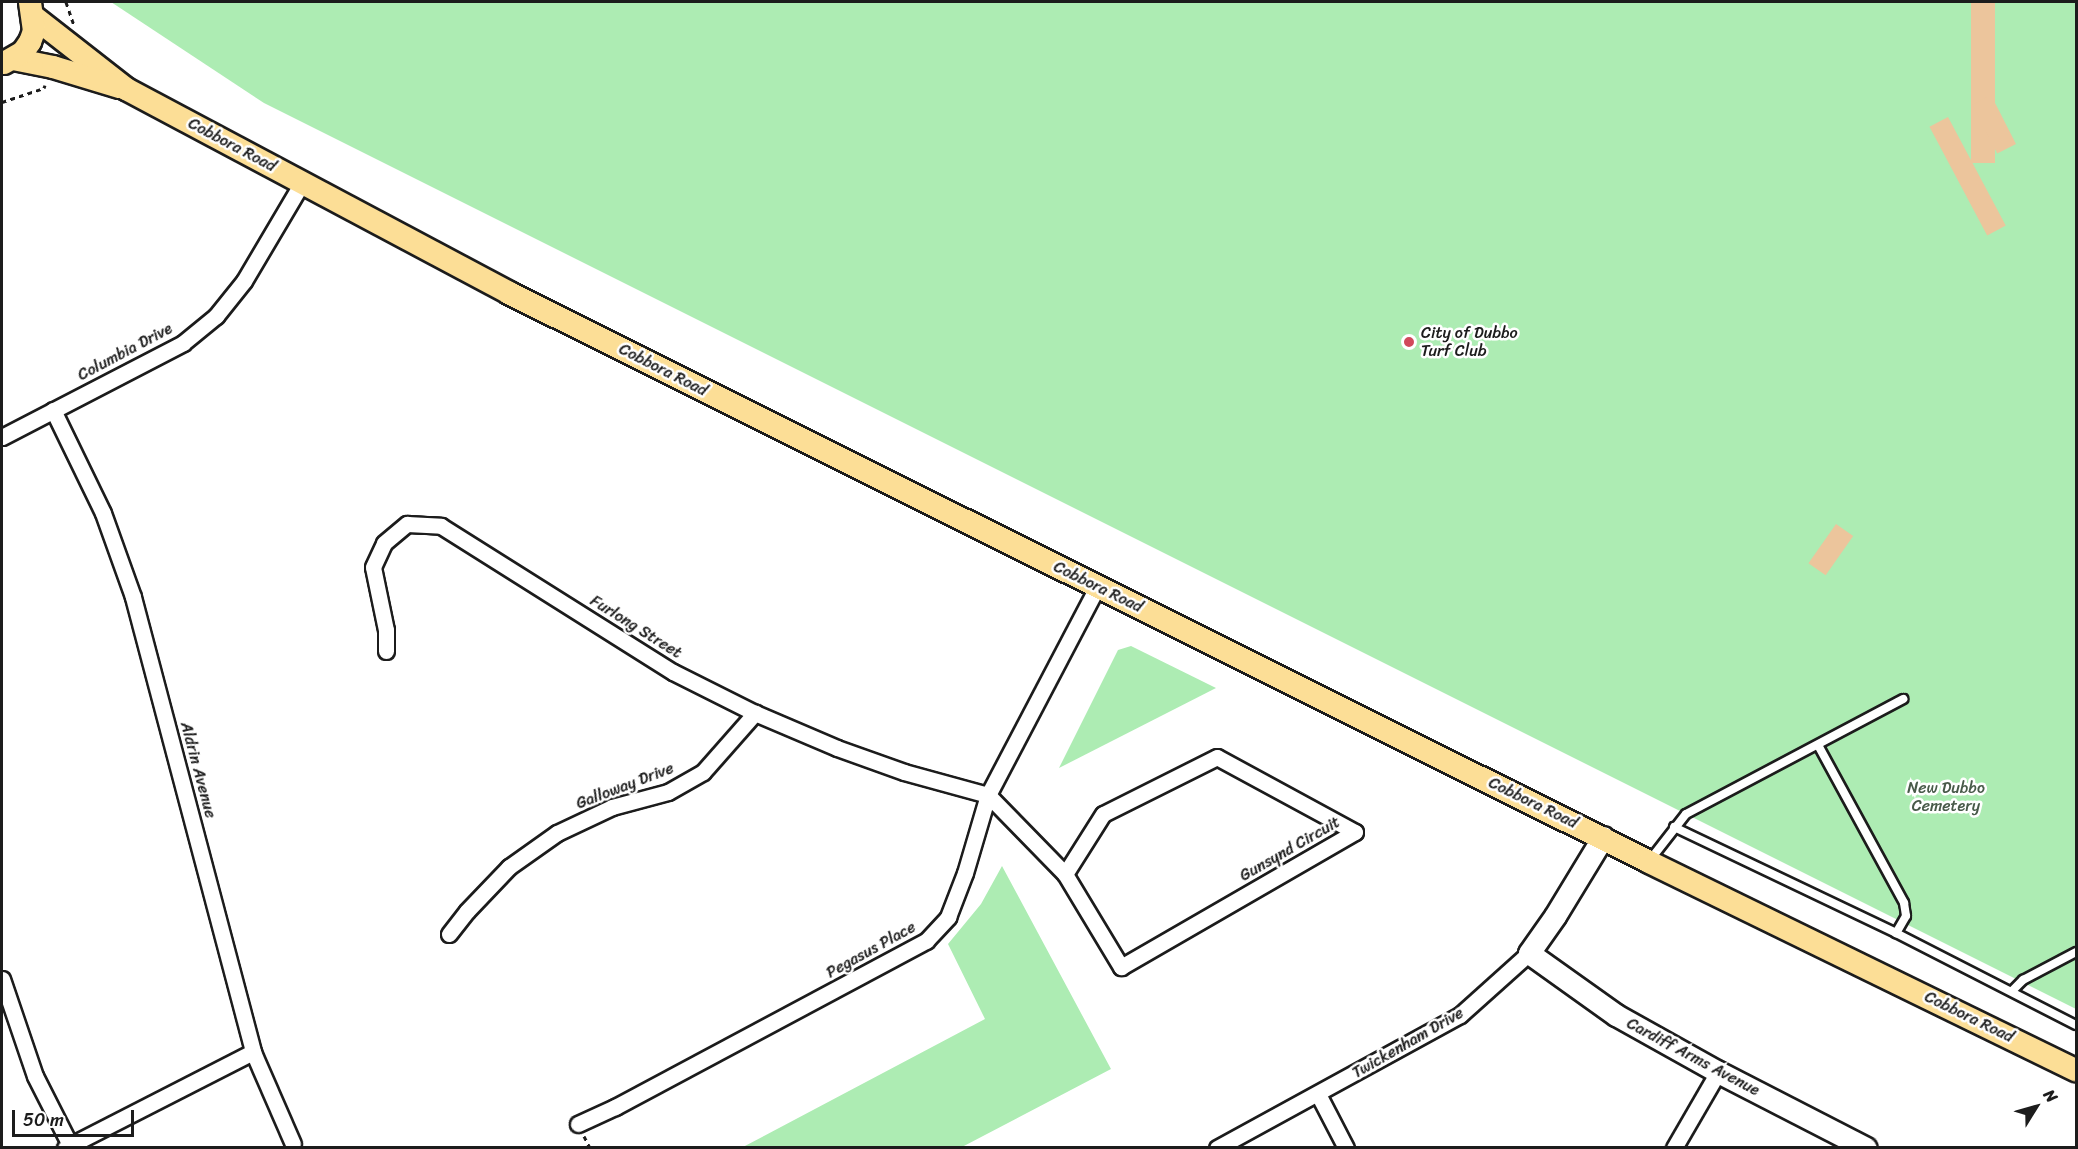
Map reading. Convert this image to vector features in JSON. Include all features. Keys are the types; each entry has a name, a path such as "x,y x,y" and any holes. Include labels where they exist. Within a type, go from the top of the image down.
{"main road":[{"path":"7,62 30,42 34,31 32,6"},
{"name":"Cobbora Road","path":"32,6 126,89"},
{"name":"Cobbora Road","path":"7,62 53,67 126,89 594,336 1603,837 1649,862 2076,1070"}],"street":[{"name":"Columbia Drive","path":"2,437 183,343 216,316 244,281 302,183"},
{"name":"Aldrin Avenue","path":"53,410 103,513 133,597 253,1052 293,1144"},
{"name":"Furlong Street","path":"386,651 386,630 374,567 384,543 407,524 441,526 673,672 755,713 837,748 904,772 988,795"},
{"name":"Pegasus Place","path":"578,1124 615,1107 926,941 948,916 965,873 988,795 1097,587"},
{"name":"Galloway Drive","path":"449,934 467,911 509,867 557,833 612,807 668,792 703,772 755,713"},
{"name":"Gunsynd Circuit","path":"988,795 1065,874 1121,967 1355,832 1217,757 1103,814 1065,874"},
{"name":"Twickenham Drive","path":"1217,1148 1318,1095 1460,1015 1529,953 1556,916 1603,837"},
{"name":"Cardiff Arms Avenue","path":"1529,953 1616,1015 1718,1072 1866,1148"},
{"path":"2,979 35,1076 67,1146 253,1052"},
{"path":"1674,1148 1718,1072"},
{"path":"1318,1095 1346,1148"}],"lane":[{"path":"1649,862 1686,814 1903,699"},
{"path":"1818,745 1904,903 1906,916 1896,933"},
{"path":"1674,827 1896,933 2076,1024"},
{"path":"2012,991 2023,980 2076,952"}],"path":[{"path":"66,2 75,24 73,30"},
{"path":"2,102 44,88"}],"green space":[{"name":"City of Dubbo Turf Club","path":"111,2 2076,2 2076,1009 264,103"},
{"path":"1131,646 1216,688 1059,768 1118,650"},
{"path":"1002,866 1111,1069 962,1147 743,1147 985,1019 948,944 981,904"}],"building":[{"path":"1971,2 1995,2 1995,163 1971,163"},
{"path":"1991,95 2016,144 1997,154 1972,105"},
{"path":"1948,117 2006,226 1987,235 1929,127"},
{"path":"1836,524 1853,536 1826,575 1808,563"}],"place":[{"name":"City of Dubbo Turf Club","path":"1409,342"}],"park label":[{"name":"New Dubbo Cemetery","path":"1946,797"}]}
